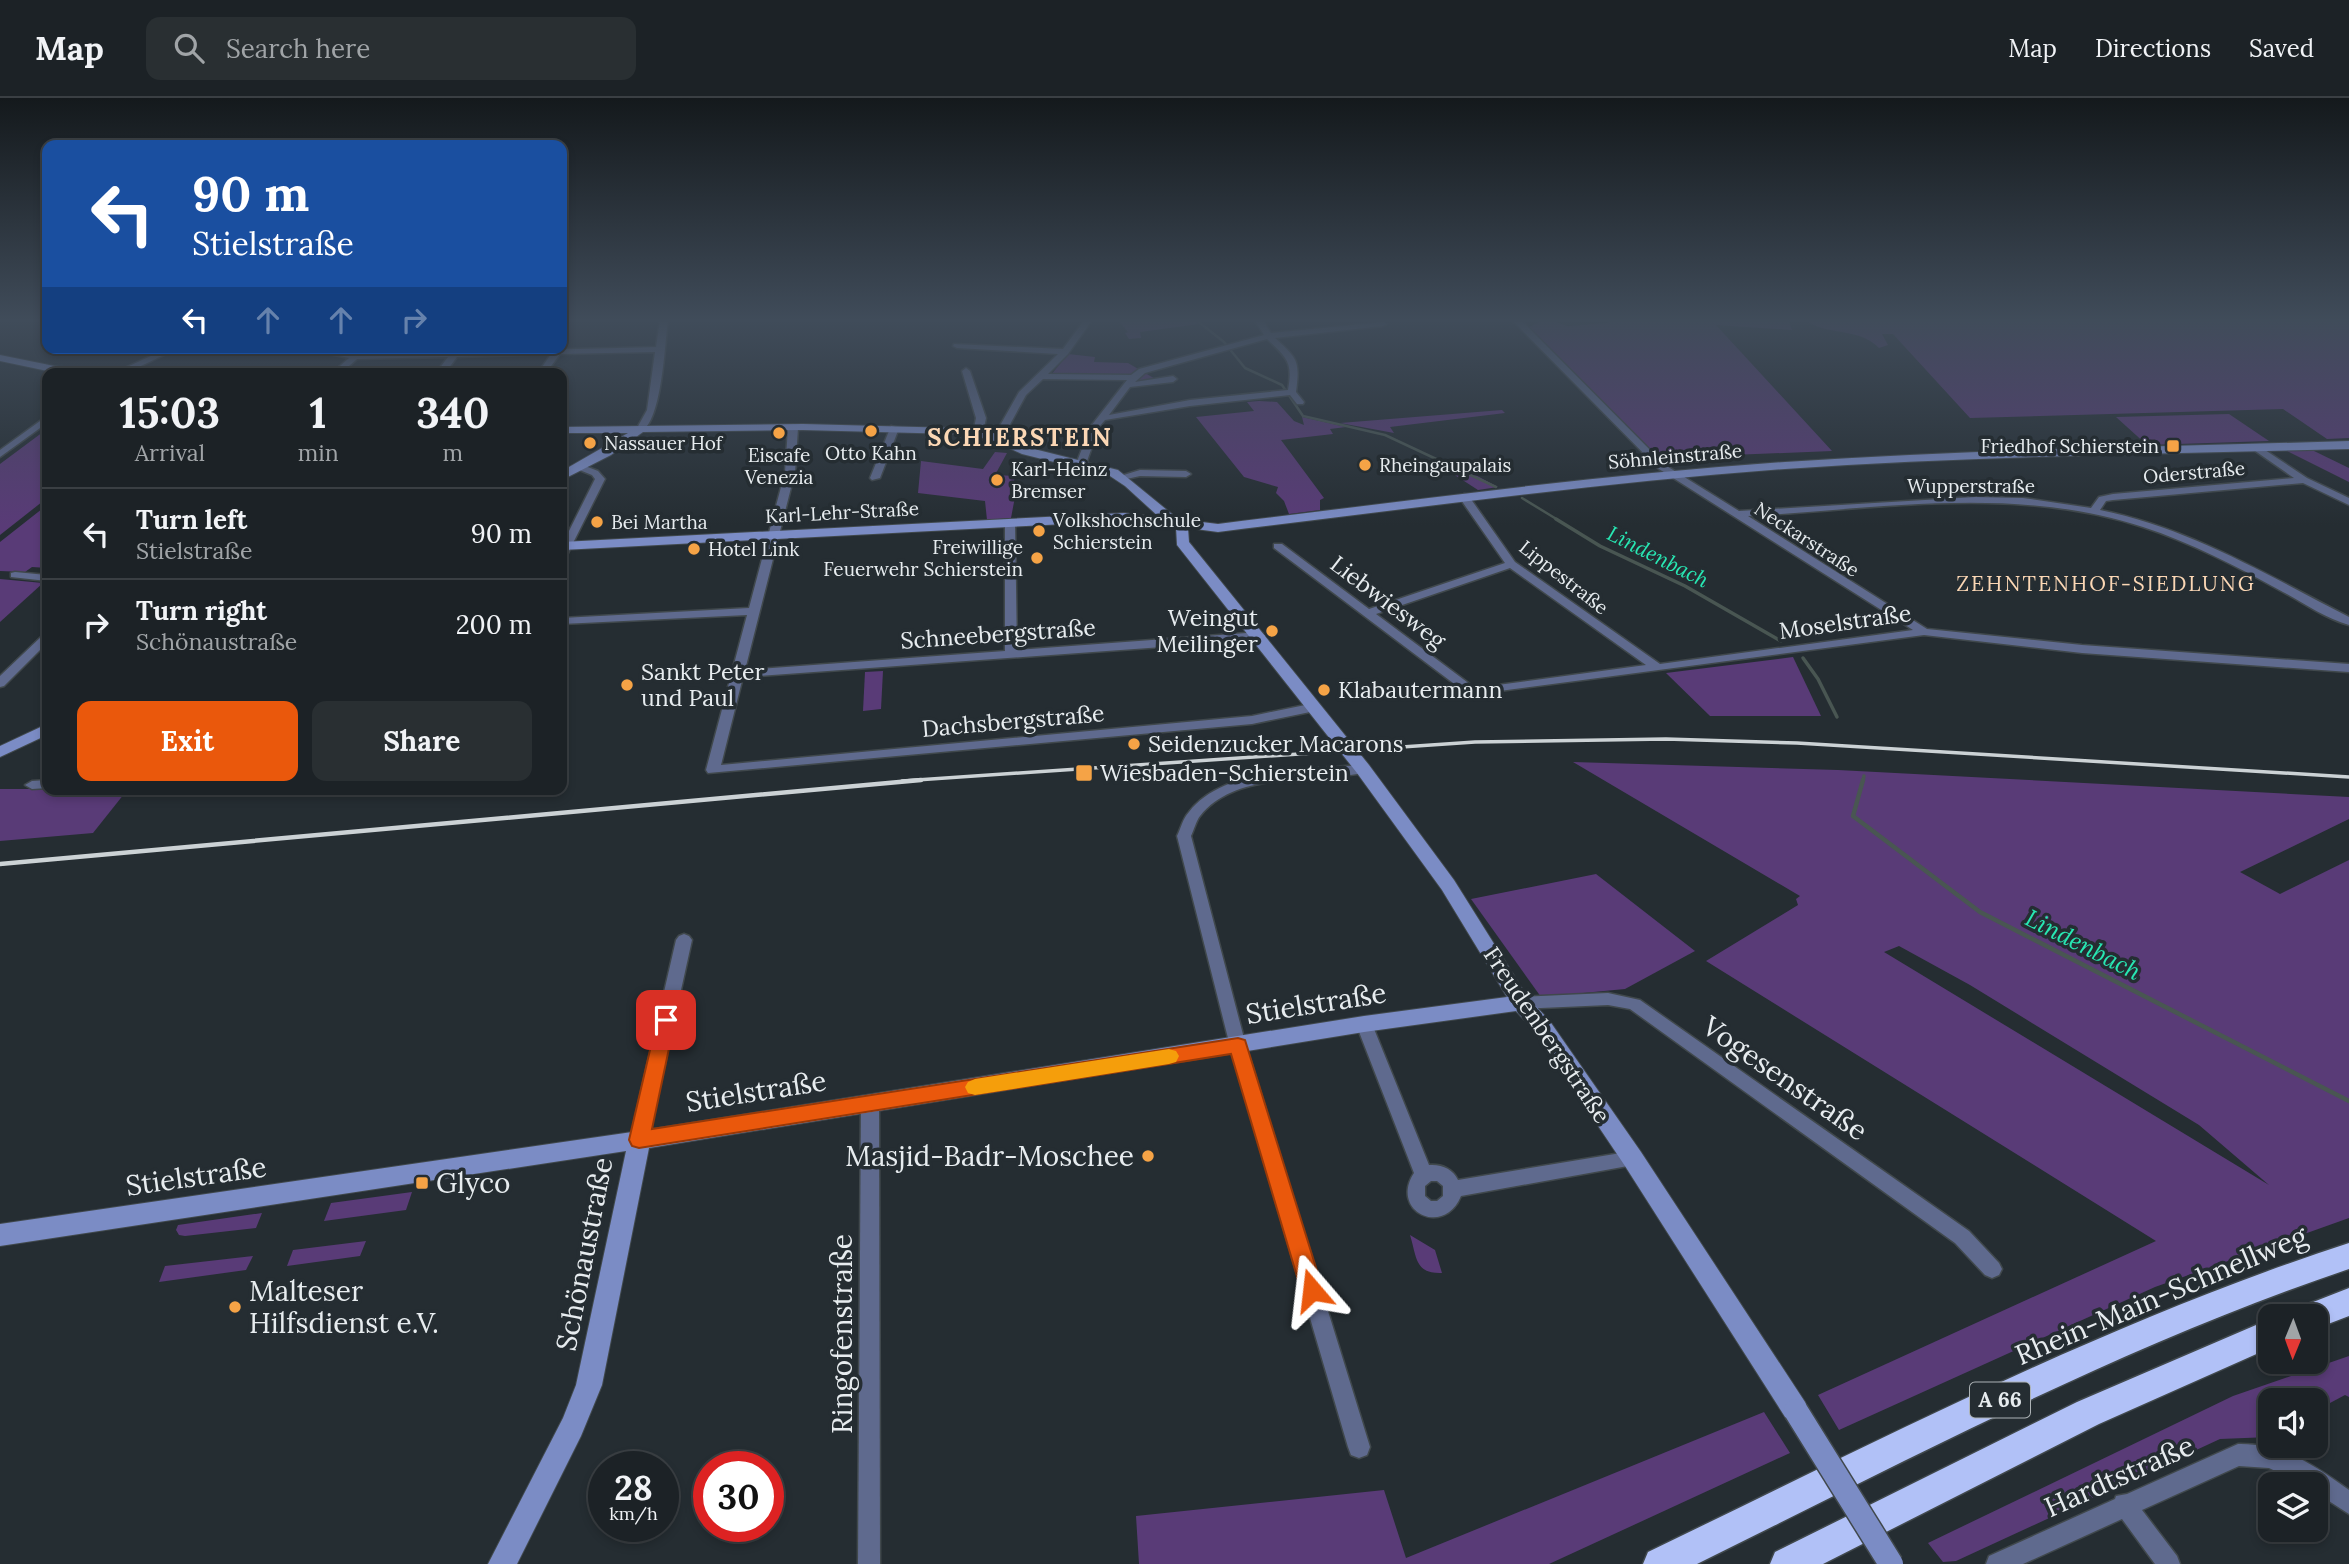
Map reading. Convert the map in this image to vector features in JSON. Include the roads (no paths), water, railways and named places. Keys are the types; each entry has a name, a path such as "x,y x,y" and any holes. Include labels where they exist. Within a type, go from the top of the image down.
{"highway":[{"name":"Rhein-Main-Schnellweg","path":"1660,1564 1870,1461 2127,1342 2246,1291 2349,1256"},
{"path":"2328,1310 2349,1302"},
{"name":"A 66","path":"1787,1564 2088,1413 2258,1338"}],"street":[{"path":"567,473 642,429 651,410 654,387"},
{"path":"971,387 981,418 978,433"},
{"path":"1001,434 1018,399 1030,387"},
{"path":"1081,464 1095,428 1106,418 1126,387"},
{"path":"1287,392 1289,387"},
{"name":"Neckarstraße","path":"1582,387 1648,455 1673,475 1924,632"},
{"path":"1106,418 1190,403 1287,392 1300,402"},
{"path":"0,454 42,423"},
{"path":"739,674 790,472 793,428"},
{"path":"875,478 894,428"},
{"path":"567,430 894,428 1001,434 1095,428"},
{"path":"600,430 618,435 615,447"},
{"path":"1001,434 1026,451 1122,477 1146,502 1182,525"},
{"name":"Söhnleinstraße","path":"1182,525 1223,527 1673,475 1907,458 2349,445"},
{"path":"2256,448 2304,480 2349,502"},
{"path":"567,541 600,479 595,473 580,467"},
{"path":"1122,477 1140,473 1186,474"},
{"name":"Oderstraße","path":"2094,511 2103,499 2113,497 2304,480"},
{"name":"Lippestraße","path":"1465,497 1511,564 1658,668"},
{"name":"Wupperstraße","path":"1736,514 1983,500 2027,502 2094,511 2162,530 2207,548 2349,622"},
{"path":"1124,517 1140,510 1146,502"},
{"name":"Karl-Lehr-Straße","path":"567,549 1124,517 1182,525"},
{"path":"1010,523 1011,654"},
{"name":"Freudenbergstraße","path":"1182,525 1182,542 1260,636 1448,885 1521,1003 1542,1027 1633,1159 1891,1564"},
{"name":"Liebwiesweg","path":"1278,546 1473,692"},
{"path":"1368,613 1511,564"},
{"path":"15,575 42,578"},
{"path":"567,621 755,611"},
{"name":"Moselstraße","path":"1473,692 1924,632 2055,646 2349,668"},
{"name":"Schneebergstraße","path":"739,674 1260,636"},
{"path":"0,683 42,642"},
{"name":"Dachsbergstraße","path":"739,674 713,770 1252,720 1315,707"},
{"path":"0,752 42,731"},
{"path":"1359,1447 1238,1046 1186,852 1186,827 1207,800 1226,789 1266,779 1363,769"},
{"path":"32,785 42,784"},
{"name":"Schönaustraße","path":"502,1564 572,1427 589,1385 639,1140 684,940"},
{"name":"Vogesenstraße","path":"1521,1003 1608,999 1634,1003 1962,1237 1992,1269"},
{"name":"Stielstraße","path":"0,1235 639,1140 1364,1024 1521,1003"},
{"path":"1364,1024 1423,1175"},
{"name":"Ringofenstraße","path":"869,1564 870,1104"},
{"path":"1453,1189 1633,1159"},
{"path":"1423,1175 1441,1176 1453,1189"},
{"path":"1423,1175 1413,1188 1418,1199 1428,1207 1448,1205 1453,1189"},
{"name":"Hardtstraße","path":"1997,1564 2124,1504 2238,1455 2267,1455 2291,1465 2349,1503"},
{"path":"2124,1504 2169,1564"}],"waterway":[{"name":"Lindenbach","path":"1284,387 1303,416 1385,435 1496,487"},
{"name":"Lindenbach","path":"1522,498 1558,520"},
{"name":"Lindenbach","path":"1556,519 1600,546 1685,586 1781,641"},
{"name":"Lindenbach","path":"1803,658 1818,679 1837,717"},
{"name":"Lindenbach","path":"1863,781 1864,776"},
{"name":"Lindenbach","path":"1863,780 1853,816 1980,912 2349,1101"}],"railway":[{"path":"902,781 1475,742 1666,739 1797,743 2349,777"},
{"path":"0,864 921,780"}],"place":[{"name":"Otto Kahn","path":"871,431"},
{"name":"Eiscafe Venezia","path":"779,433"},
{"name":"Nassauer Hof","path":"590,443"},
{"name":"Friedhof Schierstein","path":"2173,446"},
{"name":"Rheingaupalais","path":"1365,465"},
{"name":"Karl-Heinz Bremser","path":"997,480"},
{"name":"Bei Martha","path":"597,522"},
{"name":"Volkshochschule Schierstein","path":"1039,531"},
{"name":"Hotel Link","path":"694,549"},
{"name":"Freiwillige Feuerwehr Schierstein","path":"1037,558"},
{"name":"Weingut Meilinger","path":"1272,631"},
{"name":"Sankt Peter und Paul","path":"627,685"},
{"name":"Klabautermann","path":"1324,690"},
{"name":"Seidenzucker Macarons","path":"1134,744"},
{"name":"Wiesbaden-Schierstein","path":"1084,773"},
{"name":"Masjid-Badr-Moschee","path":"1148,1156"},
{"name":"Glyco","path":"422,1183"},
{"name":"Malteser Hilfsdienst e.V.","path":"235,1307"}],"district":[{"name":"SCHIERSTEIN","path":"1020,438"},
{"name":"ZEHNTENHOF-SIEDLUNG","path":"2106,584"}]}
